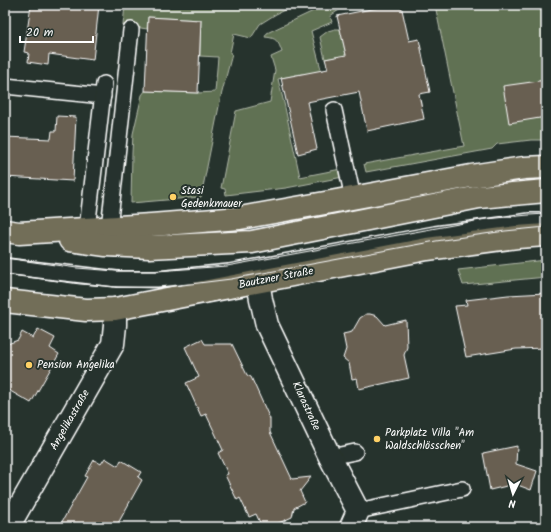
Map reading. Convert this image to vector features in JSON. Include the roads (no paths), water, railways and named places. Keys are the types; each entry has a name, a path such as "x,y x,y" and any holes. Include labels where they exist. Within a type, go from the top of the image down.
{"main road":[{"path":"12,232 109,228 240,218 471,176 524,168 546,167"},
{"path":"12,232 106,244 149,247 252,242 479,197 546,191"},
{"name":"Bautzner Straße","path":"5,301 86,310 115,309 427,249 517,237 546,235"}],"street":[{"name":"Klarastraße","path":"258,282 267,325 330,457 354,519"},
{"name":"Angelikastraße","path":"8,527 114,344 115,309"}],"lane":[{"path":"109,228 131,30"},
{"path":"5,86 104,90 88,229"},
{"path":"334,110 353,198"},
{"path":"5,266 80,276 117,279 157,279 229,272 435,234 530,221 546,221"},
{"path":"124,279 158,288 222,289"},
{"path":"330,457 355,452"},
{"path":"354,519 462,489"}],"tram line":[{"path":"5,258 77,268 116,271 156,271 227,266 486,219 546,214"},
{"path":"5,274 80,284 158,288 231,279 436,241 505,231 546,227"}],"place":[{"name":"Stasi Gedenkmauer","path":"173,197"},
{"name":"Pension Angelika","path":"29,365"},
{"name":"Parkplatz Villa \"Am Waldschlösschen\"","path":"377,439"}]}
